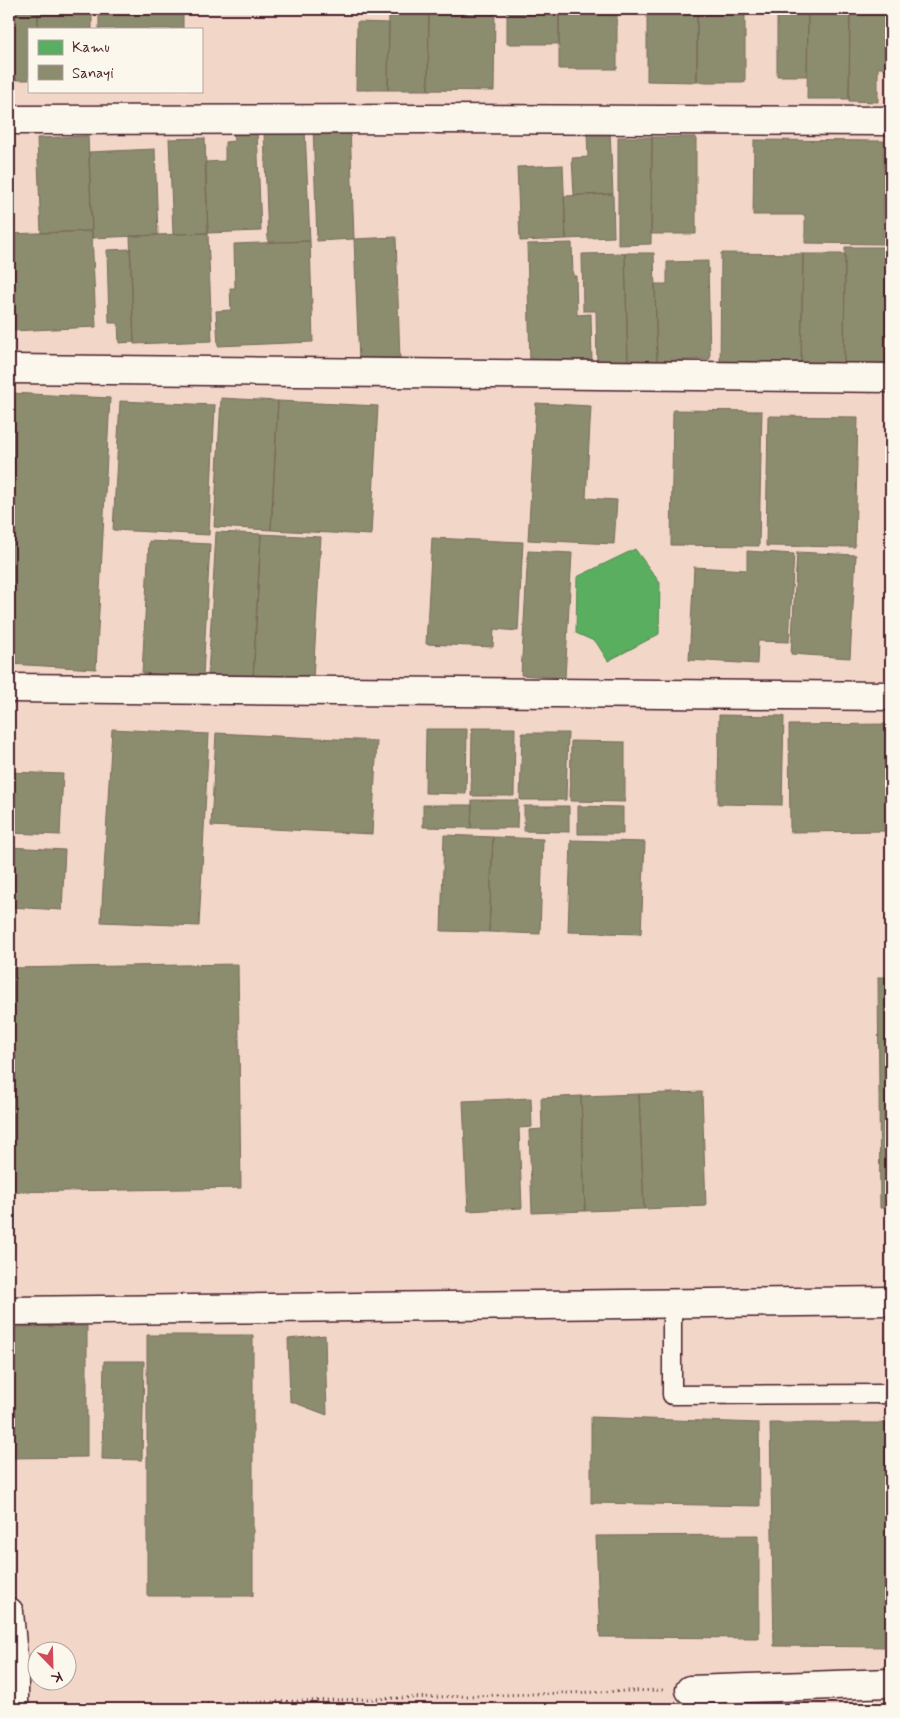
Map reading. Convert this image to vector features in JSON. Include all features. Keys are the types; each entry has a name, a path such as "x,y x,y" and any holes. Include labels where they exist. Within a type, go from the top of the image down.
{"street":[{"path":"9,120 451,119 891,121"},
{"path":"9,369 891,378"},
{"path":"9,688 891,696"},
{"path":"9,1311 891,1301"},
{"path":"9,1612 14,1668 14,1709"},
{"path":"690,1690 891,1683"}],"lane":[{"path":"672,1303 672,1395 891,1394"}],"path":[{"path":"36,1709 690,1690"}],"shaded area":[{"path":"9,9 891,9 891,1709 9,1709"}],"building: Kamu":[{"path":"635,549 660,583 659,634 608,661 596,642 576,633 577,577"}],"building: Sanayi":[{"path":"9,9 38,9 38,28 28,28 28,80 9,80"},
{"path":"38,9 92,9 92,28 38,28"},
{"path":"99,9 183,9 183,28 99,28"},
{"path":"336,9 372,9 372,11 336,11"},
{"path":"389,9 429,9 428,90 388,90"},
{"path":"429,9 495,9 494,91 428,90"},
{"path":"507,9 559,9 559,44 507,44"},
{"path":"559,9 617,9 617,69 559,69"},
{"path":"647,9 697,9 697,82 647,81"},
{"path":"697,9 745,9 745,82 697,82"},
{"path":"777,9 808,9 807,76 777,76"},
{"path":"808,9 850,9 849,99 807,99"},
{"path":"850,9 891,9 890,68 878,68 878,102 849,101"},
{"path":"891,9 891,100 890,100"},
{"path":"357,22 389,23 388,90 356,90"},
{"path":"350,125 354,239 317,241 313,126"},
{"path":"305,129 310,241 268,242 264,131"},
{"path":"257,130 261,231 208,233 205,162 225,161 225,142 234,141 233,131"},
{"path":"610,131 613,194 574,195 572,158 588,157 587,132"},
{"path":"88,136 92,231 41,233 37,138"},
{"path":"618,137 652,137 651,244 618,245"},
{"path":"652,137 696,137 696,234 651,234"},
{"path":"205,138 208,233 173,234 169,139"},
{"path":"754,140 884,141 883,244 805,243 805,215 753,215"},
{"path":"155,149 158,235 92,238 89,152"},
{"path":"563,165 566,239 520,241 517,167"},
{"path":"613,194 614,237 566,239 564,196"},
{"path":"92,231 96,327 12,331 9,234"},
{"path":"208,233 212,341 134,344 130,236"},
{"path":"396,237 400,361 359,362 354,239"},
{"path":"9,239 12,331 9,331"},
{"path":"310,241 313,342 218,346 216,311 231,310 230,288 235,288 234,244"},
{"path":"572,243 573,276 576,276 577,315 591,314 592,362 530,364 527,244"},
{"path":"845,247 888,247 886,365 844,365"},
{"path":"130,249 134,342 119,343 118,323 109,323 107,250"},
{"path":"625,253 628,365 597,366 596,311 583,311 582,254"},
{"path":"625,253 654,253 657,361 628,362"},
{"path":"721,253 803,254 801,372 720,371"},
{"path":"803,254 845,254 844,365 801,364"},
{"path":"708,261 710,359 657,361 655,284 667,284 667,262"},
{"path":"11,393 110,398 96,669 9,664 9,439"},
{"path":"221,398 278,401 271,530 214,527"},
{"path":"120,401 215,405 209,535 113,530"},
{"path":"278,401 378,406 371,535 271,530"},
{"path":"536,403 591,406 586,498 617,500 614,544 528,540"},
{"path":"673,410 762,411 759,546 671,545"},
{"path":"768,416 858,417 855,547 766,546"},
{"path":"216,532 261,534 253,678 208,675"},
{"path":"261,534 321,537 313,680 253,678"},
{"path":"432,538 523,542 518,631 494,629 493,647 426,644"},
{"path":"149,541 210,544 203,676 142,673"},
{"path":"528,551 572,553 565,678 521,675"},
{"path":"747,551 794,554 789,642 758,641 757,664 689,660 694,567 747,570"},
{"path":"797,552 856,555 850,658 791,654"},
{"path":"719,715 784,716 782,805 718,804"},
{"path":"891,724 891,831 790,832 789,725"},
{"path":"472,728 515,728 514,796 471,796"},
{"path":"112,729 209,734 199,926 101,922"},
{"path":"426,729 467,729 466,794 425,793"},
{"path":"216,733 377,741 372,834 211,826"},
{"path":"522,733 568,733 566,800 520,800"},
{"path":"571,741 625,742 625,802 570,801"},
{"path":"9,772 63,774 60,835 9,833"},
{"path":"472,800 518,800 517,828 471,828"},
{"path":"423,805 472,805 471,828 423,827"},
{"path":"524,806 569,806 569,832 524,831"},
{"path":"578,806 623,807 623,834 578,834"},
{"path":"444,835 493,837 489,932 441,931"},
{"path":"493,837 543,839 540,934 489,932"},
{"path":"571,840 645,842 641,934 568,932"},
{"path":"9,847 65,850 62,910 9,907"},
{"path":"238,964 241,1188 9,1192 9,968"},
{"path":"878,977 891,977 891,1208 880,1208"},
{"path":"702,1092 706,1206 644,1209 639,1094"},
{"path":"639,1094 644,1209 585,1211 581,1096"},
{"path":"581,1096 585,1211 532,1213 529,1130 542,1129 541,1098"},
{"path":"531,1098 532,1127 519,1128 522,1208 468,1211 463,1101"},
{"path":"87,1326 87,1457 9,1458 9,1327"},
{"path":"147,1335 253,1335 253,1596 147,1596"},
{"path":"325,1335 327,1415 290,1401 288,1339"},
{"path":"104,1361 144,1361 142,1460 102,1459"},
{"path":"591,1417 759,1423 760,1506 591,1503"},
{"path":"770,1423 891,1423 891,1647 774,1646"},
{"path":"759,1535 759,1638 600,1637 596,1536"}]}
